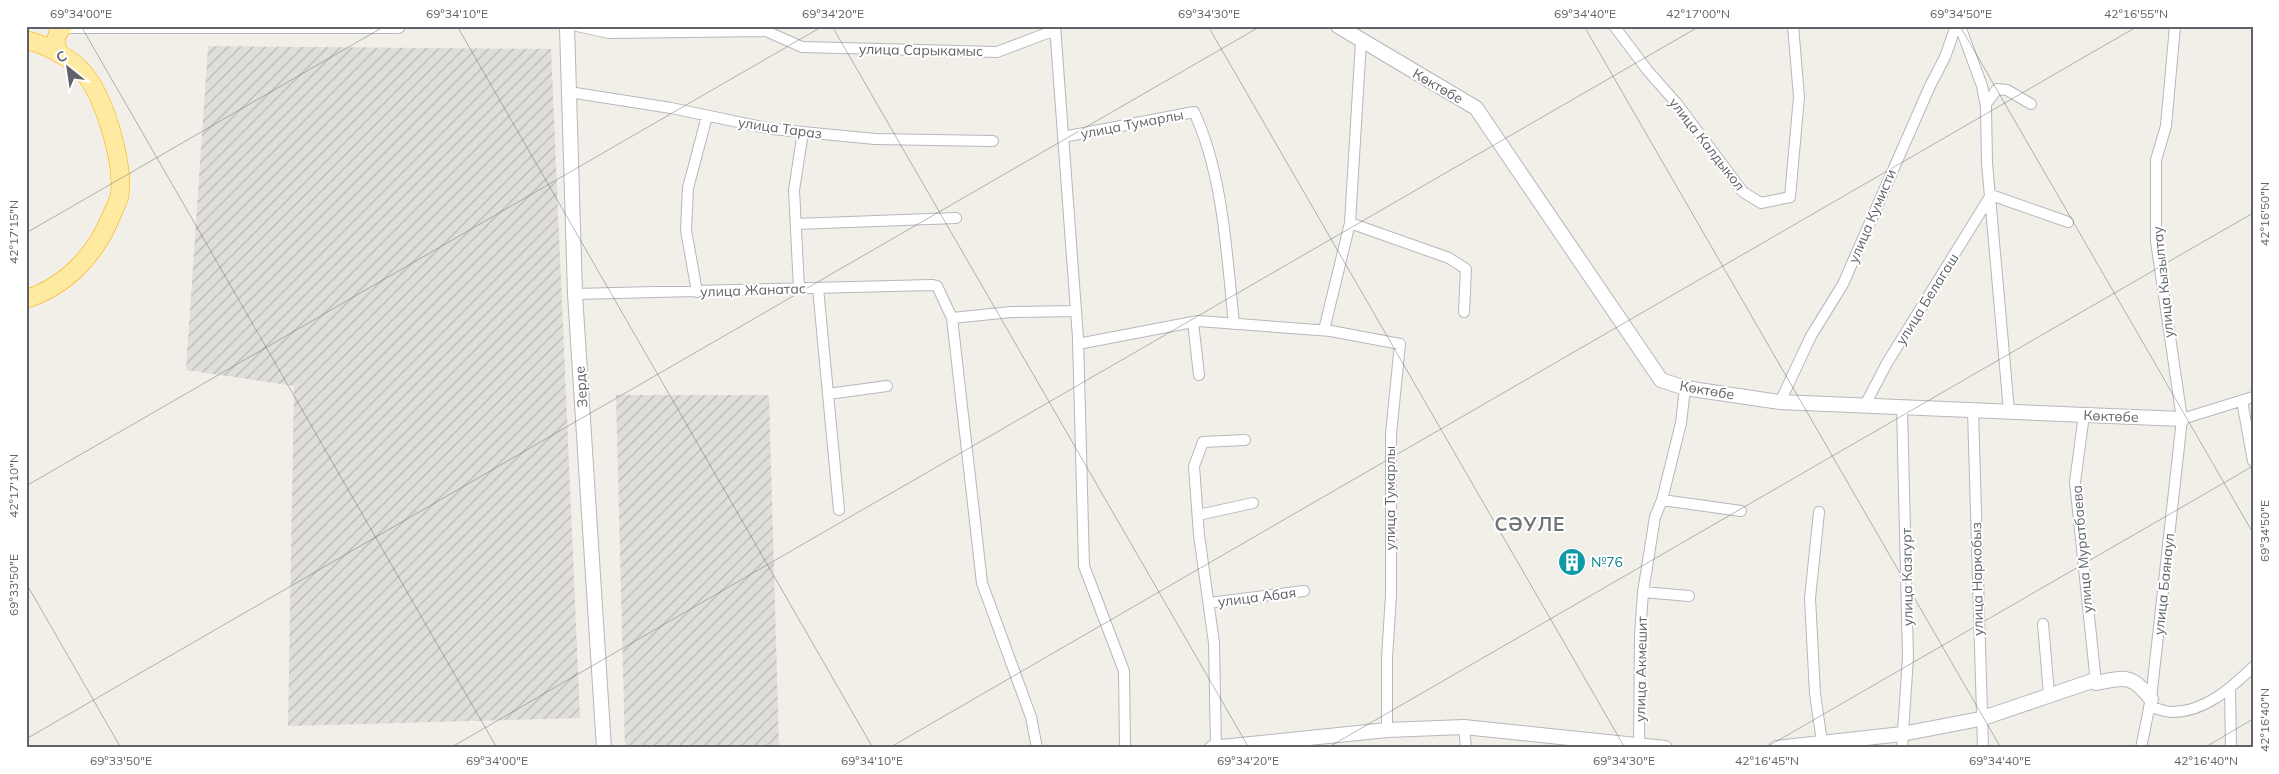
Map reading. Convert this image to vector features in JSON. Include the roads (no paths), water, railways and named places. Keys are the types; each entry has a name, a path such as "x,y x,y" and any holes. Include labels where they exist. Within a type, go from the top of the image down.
{"highway":[{"path":"59,54 54,40 58,32 66,26"},
{"path":"26,40 45,45 82,70 102,104 116,146 120,193 103,236 77,270 26,299"}],"street":[{"path":"66,26 398,26"},
{"name":"Зерде","path":"567,26 575,294 604,748"},
{"name":"улица Сарыкамыс","path":"577,26 609,33 648,29 773,30 802,47 997,52 1055,28"},
{"name":"Көктөбе","path":"1338,26 1476,108 1661,380 1686,388 1780,402 2182,419"},
{"name":"улица Калдыкол","path":"1614,26 1648,71 1678,105 1742,192 1761,203 1790,197 1800,97 1793,26"},
{"path":"1958,26 1982,86 1986,104 1987,162 2009,411"},
{"name":"улица Кумисти","path":"1780,402 1811,336 1843,284 1900,152 1958,26"},
{"name":"улица Кызылтау","path":"2175,26 2166,126 2156,160 2156,241 2182,419"},
{"name":"улица Тумарлы","path":"1055,28 1078,344 1084,566 1124,671 1125,748"},
{"path":"1324,330 1350,223 1361,41"},
{"path":"1986,104 1997,89 2007,90 2031,104"},
{"name":"улица Тараз","path":"569,92 772,129 875,139 993,141"},
{"name":"улица Тумарлы","path":"1063,137 1194,112 1205,134 1223,221 1234,324"},
{"path":"697,292 686,230 688,188 707,116"},
{"path":"799,289 794,190 803,132"},
{"path":"1991,195 2068,222"},
{"name":"улица Белагаш","path":"1865,405 1887,363 1991,195"},
{"path":"796,224 956,218"},
{"path":"1350,223 1449,258 1466,269 1464,312"},
{"name":"улица Жанатас","path":"575,294 932,285 937,286 941,292 944,303 952,318"},
{"path":"818,288 838,510"},
{"path":"1037,748 1030,717 982,583 952,318 1011,312 1076,312"},
{"path":"1194,322 1199,375"},
{"name":"улица Тумарлы","path":"1078,344 1194,322 1324,330 1400,344 1391,434 1391,595 1387,658 1387,730"},
{"path":"828,394 887,386"},
{"name":"улица Акмешит","path":"1639,746 1640,635 1644,592 1655,517 1662,500 1681,423 1686,388"},
{"path":"2182,419 2253,397"},
{"path":"2242,401 2253,461"},
{"name":"улица Казгурт","path":"1902,407 1908,657 1902,741"},
{"name":"улица Наркобыз","path":"1973,410 1982,748"},
{"name":"улица Муратбаева","path":"2084,415 2075,482 2096,683"},
{"name":"улица Баянаул","path":"2140,748 2150,703 2182,419"},
{"path":"1245,440 1202,442 1194,466 1214,643 1214,748 1387,730 1464,727 1665,748"},
{"path":"1662,500 1741,511"},
{"path":"1198,514 1253,503"},
{"path":"1819,512 1810,598 1815,694 1822,742"},
{"name":"улица Абая","path":"1208,603 1304,591"},
{"path":"1644,592 1689,596"},
{"path":"2043,624 2049,694"},
{"path":"1776,748 1822,742 1902,741 1980,720 2049,694 2094,680 2096,683 2121,678 2139,684 2150,703 2172,712 2198,708 2230,689 2253,667"},
{"path":"2230,689 2231,748"},
{"path":"1464,727 1466,748"}],"place":[{"name":"№76","path":"1572,562"}],"district":[{"name":"СӘУЛЕ","path":"1530,524"}]}
